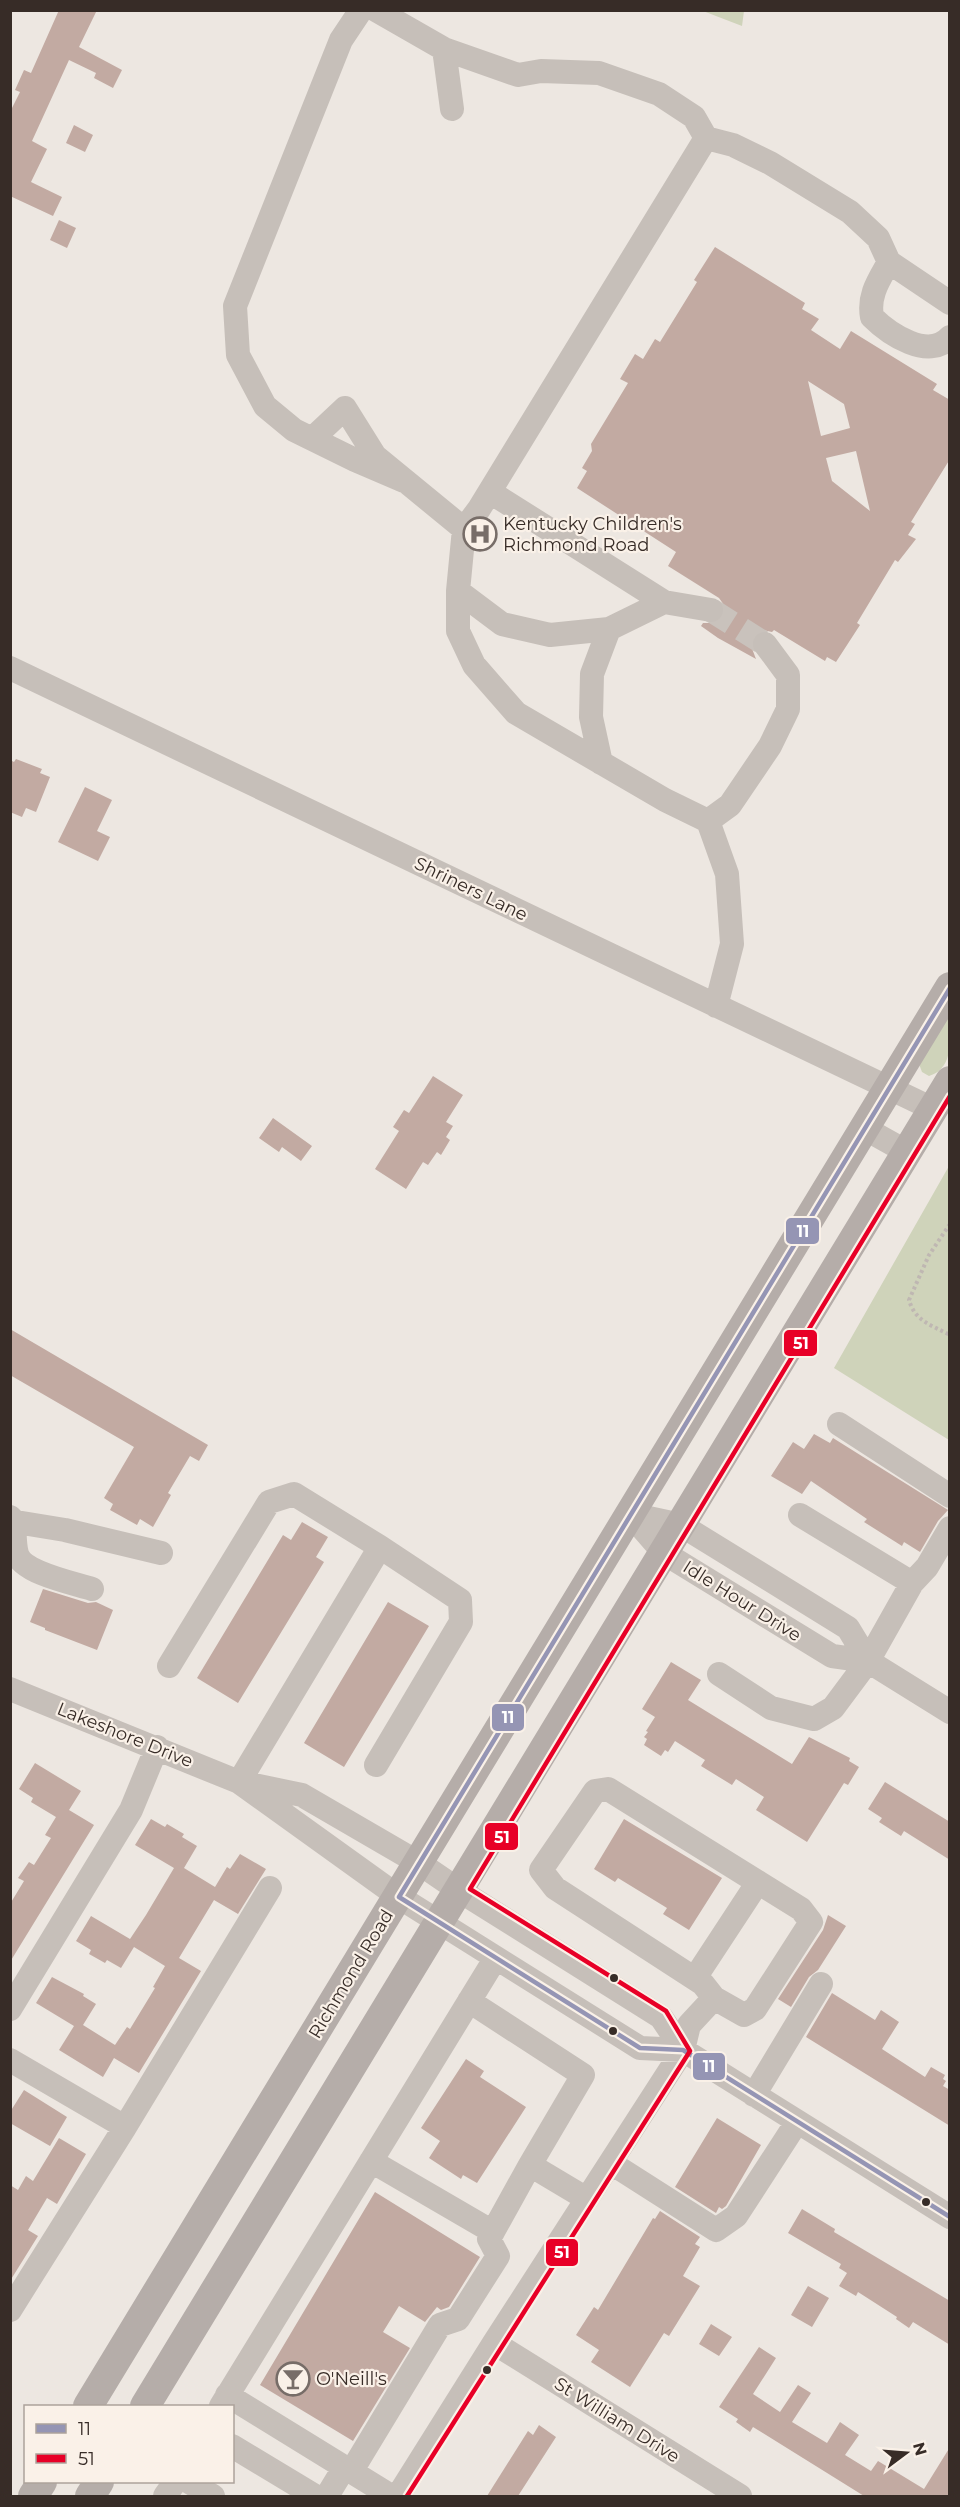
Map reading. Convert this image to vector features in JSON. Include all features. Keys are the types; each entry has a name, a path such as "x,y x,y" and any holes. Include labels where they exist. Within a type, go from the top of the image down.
{"main road":[{"name":"Richmond Road","path":"89,2405 950,987"},
{"path":"146,2405 460,1891 950,1081"},
{"path":"33,2496 41,2483"},
{"path":"90,2496 98,2483"}],"street":[{"path":"361,10 341,40 236,306 238,355 265,406 294,430 404,481"},
{"path":"376,10 444,49 518,75 541,71 599,73 659,94 694,117 706,138 733,145 770,163 850,212 878,238 889,262 950,303"},
{"path":"444,49 452,110"},
{"path":"706,138 490,492 465,529 458,591 458,631 474,665 516,713 665,800 708,821 727,874 732,944 716,1006"},
{"path":"889,262 874,290 870,304 872,317 901,338 921,346 936,345 950,337"},
{"path":"313,438 345,408 375,456 465,529"},
{"path":"490,492 664,602 711,610"},
{"path":"458,591 502,624 550,635 609,629 664,602"},
{"path":"601,763 591,717 592,674 609,629"},
{"path":"708,821 730,805 770,746 788,709 788,675 765,645"},
{"name":"Shriners Lane","path":"10,668 933,1109"},
{"path":"864,1128 907,1152"},
{"path":"839,1424 950,1496"},
{"path":"169,1666 269,1502 294,1494 380,1546 460,1600 461,1622 375,1765"},
{"name":"Idle Hour Drive","path":"630,1514 681,1525 848,1628 868,1661"},
{"name":"Idle Hour Drive","path":"630,1514 664,1553 832,1656 868,1661 950,1712"},
{"path":"800,1515 912,1583"},
{"path":"92,1589 33,1570 22,1562 17,1554 11,1522 65,1530 161,1553"},
{"path":"719,1674 771,1708 814,1719 833,1708 868,1661 912,1583 927,1567 950,1528"},
{"path":"239,1782 380,1546"},
{"name":"Lakeshore Drive","path":"10,1689 239,1782 302,1795 419,1863 661,2017 683,2050"},
{"path":"10,2008 131,1810 157,1747"},
{"name":"Lakeshore Drive","path":"239,1782 439,1924 640,2048 683,2050"},
{"path":"608,1789 758,1882 801,1909 811,1922 755,2009 744,2015 714,1998 703,1984 555,1888 541,1870 595,1791 608,1789"},
{"path":"694,1978 758,1882"},
{"path":"10,2310 125,2127 270,1888"},
{"path":"224,2401 495,1959"},
{"path":"754,2095 821,1984"},
{"path":"398,2496 683,2050 689,2025 714,1998"},
{"path":"327,2496 347,2470 440,2325 458,2319 498,2256 489,2239 583,2075 469,2001"},
{"path":"683,2050 950,2217"},
{"path":"10,2060 125,2127"},
{"path":"611,2163 716,2230 736,2216 796,2122"},
{"path":"371,2161 493,2232"},
{"path":"530,2165 587,2199"},
{"name":"St William Drive","path":"494,2343 740,2496"},
{"path":"234,2407 391,2496"},
{"path":"234,2447 315,2496"},
{"path":"165,2496 174,2483"},
{"path":"192,2483 213,2496"}],"path":[{"path":"950,1224 929,1255 909,1300 913,1313 950,1335"}],"green space":[{"path":"703,11 744,11 742,26"},
{"path":"949,1009 948,1057 938,1072 929,1076 922,1072 919,1064"},
{"path":"949,1166 950,1440 834,1368"}],"building":[{"path":"59,10 97,10 79,47 122,70 113,88 94,78 96,73 69,60 32,141 47,149 31,182 62,197 53,216 10,196 10,112 20,92 15,90 24,70 31,73"},
{"path":"74,125 93,135 85,152 66,143"},
{"path":"59,220 76,228 67,248 50,240"},
{"path":"715,247 805,303 802,309 819,319 811,330 840,349 851,331 937,384 933,390 950,400 950,459 911,522 915,524 908,535 916,539 898,562 895,560 857,623 860,625 836,662 827,657 825,661 774,630 772,632 763,630 752,638 751,646 756,659 718,638 701,626 703,623 715,623 722,620 725,612 724,605 719,598 668,566 676,552 577,488 587,471 582,468 592,451 591,444 628,383 620,379 635,354 643,359 655,339 660,342 697,282 694,280","holes":["808,381 844,404 850,428 821,436","856,451 870,511 832,481 826,458"]},
{"path":"16,759 42,769 40,773 50,777 36,812 26,808 22,817 10,812 10,760 14,762"},
{"path":"85,787 112,800 97,831 110,837 98,861 58,842"},
{"path":"433,1076 463,1095 446,1122 453,1126 446,1137 450,1140 441,1155 437,1152 428,1165 423,1162 406,1189 375,1169 399,1131 393,1127 404,1110 409,1113"},
{"path":"273,1118 312,1146 301,1161 282,1147 279,1152 259,1138"},
{"path":"10,1329 208,1445 199,1461 190,1456 168,1493 171,1495 153,1527 140,1519 137,1525 110,1510 113,1504 104,1498 134,1447 10,1375"},
{"path":"814,1434 830,1443 833,1438 948,1510 938,1521 920,1552 904,1542 902,1546 864,1522 867,1519 811,1481 802,1494 771,1476 793,1442 804,1449"},
{"path":"302,1522 328,1537 316,1557 324,1562 238,1703 197,1678 283,1535 291,1540"},
{"path":"43,1589 88,1603 96,1602 113,1610 97,1650 30,1622"},
{"path":"388,1602 429,1626 344,1767 304,1743"},
{"path":"671,1662 701,1680 688,1700 792,1764 809,1737 850,1758 849,1761 859,1767 848,1785 844,1783 807,1842 756,1810 764,1797 736,1779 732,1785 701,1766 705,1760 675,1741 668,1752 665,1750 661,1756 644,1745 647,1739 644,1737 648,1732 646,1731 655,1717 642,1709"},
{"path":"35,1763 81,1791 69,1810 94,1825 10,1962 10,1904 24,1881 18,1878 29,1862 34,1865 51,1838 45,1835 56,1817 31,1802 33,1798 19,1789"},
{"path":"885,1782 950,1822 950,1860 904,1831 901,1836 879,1822 882,1818 868,1809"},
{"path":"151,1819 165,1827 167,1824 184,1834 182,1837 197,1846 184,1868 215,1887 227,1867 230,1869 240,1854 266,1869 238,1914 214,1900 179,1958 201,1971 139,2073 114,2058 103,2077 59,2050 74,2026 36,2003 52,1977 84,1994 83,1996 96,2004 83,2025 115,2045 127,2027 130,2029 155,1988 153,1987 165,1966 134,1947 121,1968 107,1960 105,1963 89,1954 91,1950 76,1941 91,1916 130,1939 146,1915 174,1868 135,1845"},
{"path":"624,1819 722,1878 689,1930 663,1914 667,1908 618,1878 615,1882 594,1869"},
{"path":"828,1915 846,1926 818,1970 809,1977 791,2007 778,1999 823,1930"},
{"path":"832,1993 875,2020 881,2010 899,2022 882,2049 925,2077 931,2067 945,2075 943,2079 946,2081 943,2086 950,2090 950,2126 806,2037"},
{"path":"466,2059 484,2071 480,2077 526,2107 477,2183 463,2175 461,2179 429,2158 440,2141 421,2128"},
{"path":"24,2090 67,2117 50,2146 10,2123 10,2112"},
{"path":"717,2118 761,2145 726,2206 722,2209 719,2207 716,2213 675,2187"},
{"path":"59,2138 86,2154 57,2204 47,2198 28,2230 38,2236 10,2281 10,2185 18,2190 26,2176 33,2181"},
{"path":"375,2192 480,2257 449,2307 441,2310 437,2307 425,2322 399,2306 383,2332 410,2348 353,2441 260,2385"},
{"path":"802,2209 835,2229 834,2232 950,2301 950,2345 913,2322 909,2328 896,2319 897,2317 858,2292 856,2296 839,2286 847,2273 839,2268 841,2264 788,2233"},
{"path":"660,2211 700,2237 695,2244 700,2247 683,2276 700,2286 669,2336 664,2333 630,2387 591,2362 599,2350 576,2335 594,2307 598,2310 653,2218 655,2219"},
{"path":"808,2286 829,2298 812,2327 791,2315"},
{"path":"711,2324 732,2337 719,2356 699,2344"},
{"path":"759,2347 776,2358 753,2394 780,2412 798,2385 811,2393 792,2422 827,2443 840,2422 859,2435 845,2455 871,2471 878,2461 924,2489 950,2447 950,2496 864,2496 753,2427 750,2432 736,2422 738,2419 719,2407"},
{"path":"539,2425 556,2437 518,2496 487,2496 528,2431 533,2435"}],"tunnel":[{"path":"711,610 765,644"}],"transit line":[{"name":"11","path":"950,988 399,1897 640,2048 683,2050 950,2217"},
{"name":"51","path":"407,2496 690,2051 666,2011 470,1889 950,1096"}],"place":[{"name":"Kentucky Children's Richmond Road","path":"480,534"},
{"name":"O'Neill's","path":"293,2379"}]}
